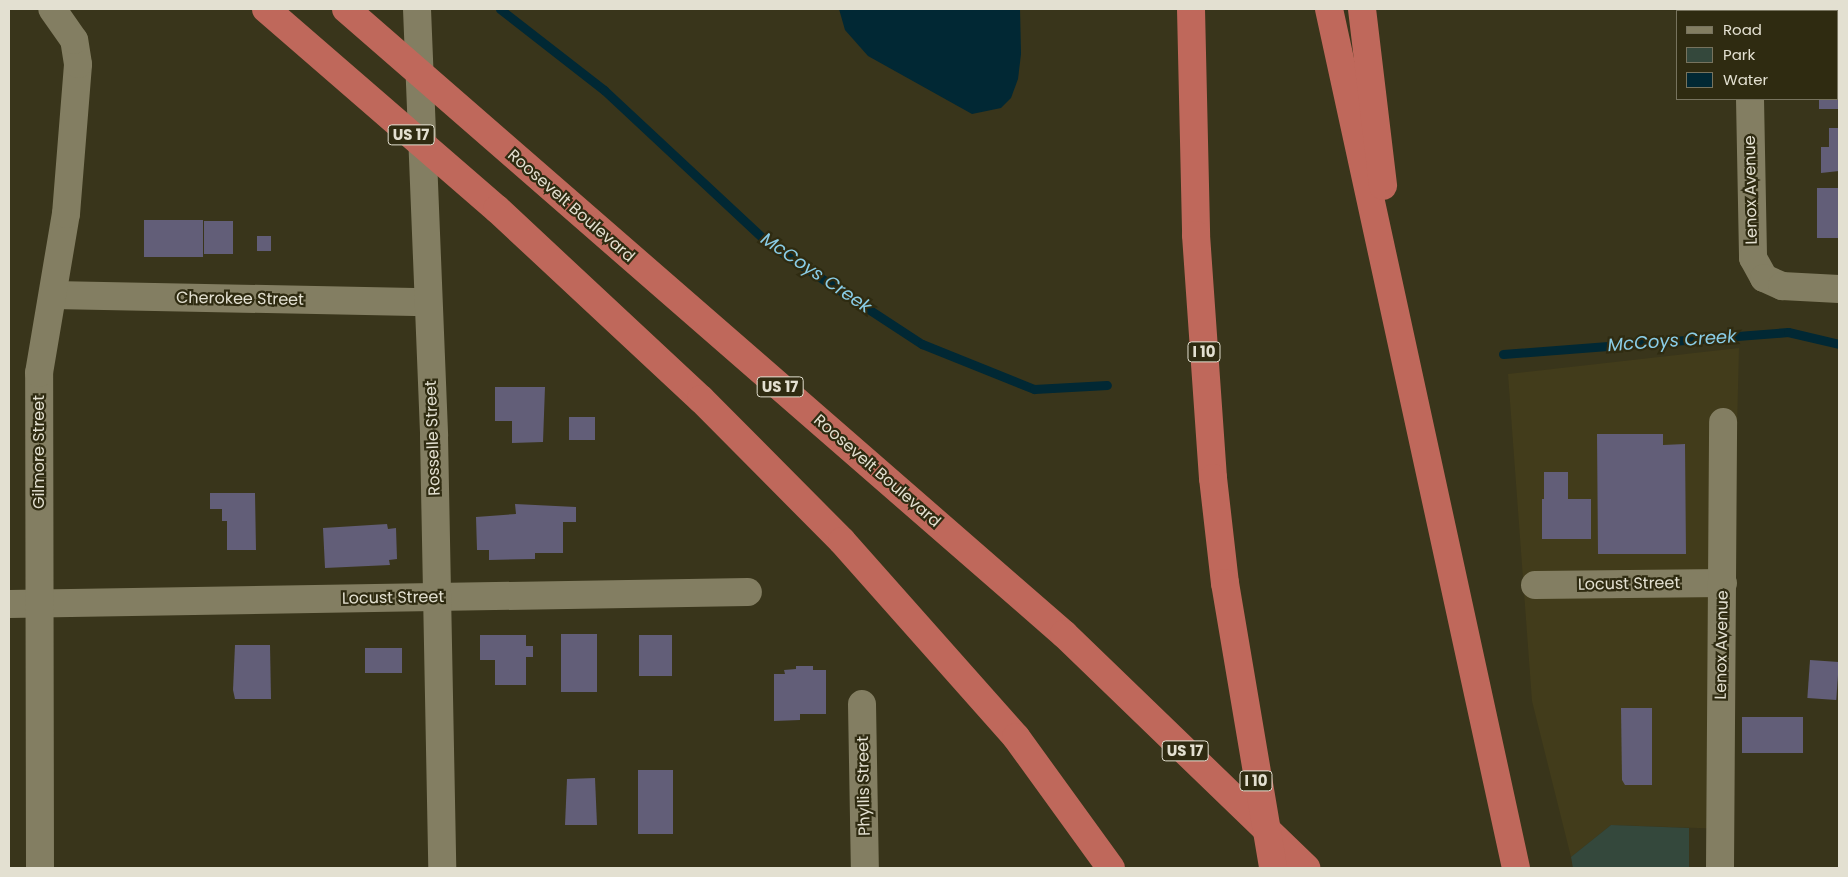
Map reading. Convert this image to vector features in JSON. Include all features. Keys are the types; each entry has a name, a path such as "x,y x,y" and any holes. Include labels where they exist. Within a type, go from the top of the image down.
{"highway":[{"name":"US 17","path":"266,9 497,209 700,399 842,541 1016,737 1111,868"},
{"name":"Roosevelt Boulevard","path":"346,9 1064,634 1306,868"},
{"path":"1184,9 1192,41"},
{"name":"I 10","path":"1191,9 1196,235 1213,478 1225,583 1274,868"},
{"path":"1328,9 1516,868"},
{"path":"1362,9 1402,348"}],"street":[{"name":"Gilmore Street","path":"40,868 39,373 66,214 78,64 74,40 52,9"},
{"name":"Rosselle Street","path":"417,9 438,597 442,868"},
{"name":"Lenox Avenue","path":"1750,100 1753,258 1764,278 1782,286 1839,289"},
{"name":"Cherokee Street","path":"53,295 428,302"},
{"name":"Lenox Avenue","path":"1720,868 1723,422"},
{"name":"Locust Street","path":"1535,585 1723,583"},
{"name":"Locust Street","path":"9,604 748,592"},
{"name":"Phyllis Street","path":"862,704 865,868"}],"shaded area":[{"path":"1739,348 1727,829 1611,825 1571,857 1532,701 1508,374"}],"green space":[{"path":"1611,825 1689,828 1689,868 1573,868 1571,857"}],"water":[{"path":"839,9 1020,9 1021,54 1018,79 1011,98 1001,108 972,114 868,56 845,30"}],"building":[{"path":"1818,9 1839,9 1839,44 1838,10"},
{"path":"1838,86 1839,109 1819,109 1819,100 1838,100"},
{"path":"1829,128 1839,128 1839,171 1821,173 1821,147 1829,147"},
{"path":"1817,188 1839,188 1839,238 1817,238"},
{"path":"144,220 203,220 203,257 144,257"},
{"path":"204,221 233,221 233,254 204,254"},
{"path":"257,236 271,236 271,251 257,251"},
{"path":"495,387 545,387 543,442 512,443 512,421 495,421"},
{"path":"569,417 595,417 595,440 569,440"},
{"path":"1597,434 1663,434 1663,445 1685,444 1686,554 1598,554"},
{"path":"1544,472 1568,472 1568,499 1544,499"},
{"path":"210,493 255,493 256,550 227,550 227,521 222,521 222,509 210,509"},
{"path":"1542,499 1591,499 1591,539 1542,539"},
{"path":"515,504 576,507 576,522 563,522 563,553 535,553 535,559 489,560 489,550 477,550 476,517 516,514"},
{"path":"387,524 388,529 396,528 397,559 389,560 390,565 325,568 323,528"},
{"path":"561,634 597,634 597,692 561,692"},
{"path":"480,635 526,635 526,646 533,646 533,657 526,657 526,685 495,685 495,660 480,660"},
{"path":"639,635 672,635 672,676 639,676"},
{"path":"235,645 270,645 271,699 235,699 233,690"},
{"path":"365,648 402,648 402,673 365,673"},
{"path":"1810,660 1839,662 1836,700 1807,698"},
{"path":"796,666 813,666 813,670 826,670 826,714 800,714 800,720 774,721 774,674 785,674 784,670 796,669"},
{"path":"1621,708 1652,708 1652,785 1625,785 1622,780"},
{"path":"1742,717 1803,717 1803,753 1742,753"},
{"path":"638,770 673,770 673,834 638,834"},
{"path":"595,778 597,825 565,825 567,779"}],"waterway":[{"name":"McCoys Creek","path":"500,9 604,90 769,244 922,344 1034,389 1107,385"},
{"name":"McCoys Creek","path":"1503,354 1788,332 1839,344"}]}
